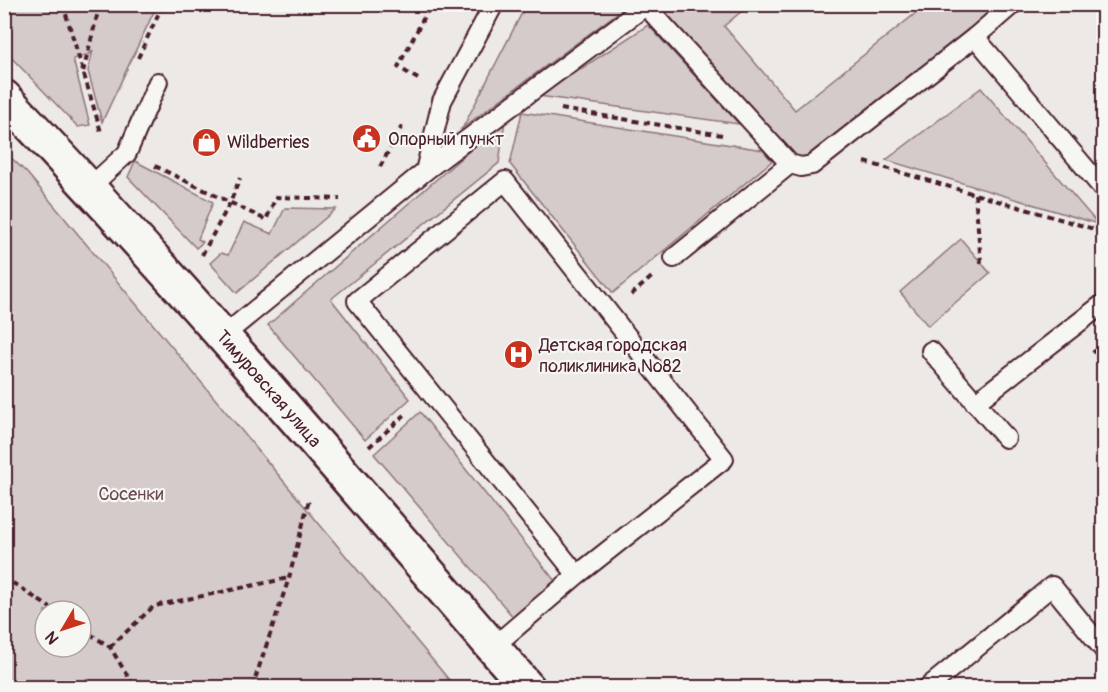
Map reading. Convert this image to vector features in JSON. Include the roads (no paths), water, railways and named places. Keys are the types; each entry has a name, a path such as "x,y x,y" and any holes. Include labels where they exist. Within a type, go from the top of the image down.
{"street":[{"name":"Тимуровская улица","path":"4,97 90,187 528,687"}],"lane":[{"path":"425,171 442,101 494,4"},
{"path":"222,337 425,171 647,5 790,164 801,167 812,165 975,38 1012,4"},
{"path":"975,38 1104,190"},
{"path":"90,187 127,153 158,82"},
{"path":"674,258 790,164"},
{"path":"493,647 577,575 724,459 505,181 357,301 577,575"},
{"path":"975,403 1104,303"},
{"path":"931,351 1005,438"},
{"path":"927,687 1052,586 1104,650"}],"place":[{"name":"Опорный пункт","path":"367,139"},
{"name":"Wildberries","path":"206,142"},
{"name":"Детская городская поликлиника №82","path":"518,355"}],"park label":[{"name":"Сосенки","path":"131,494"}]}
